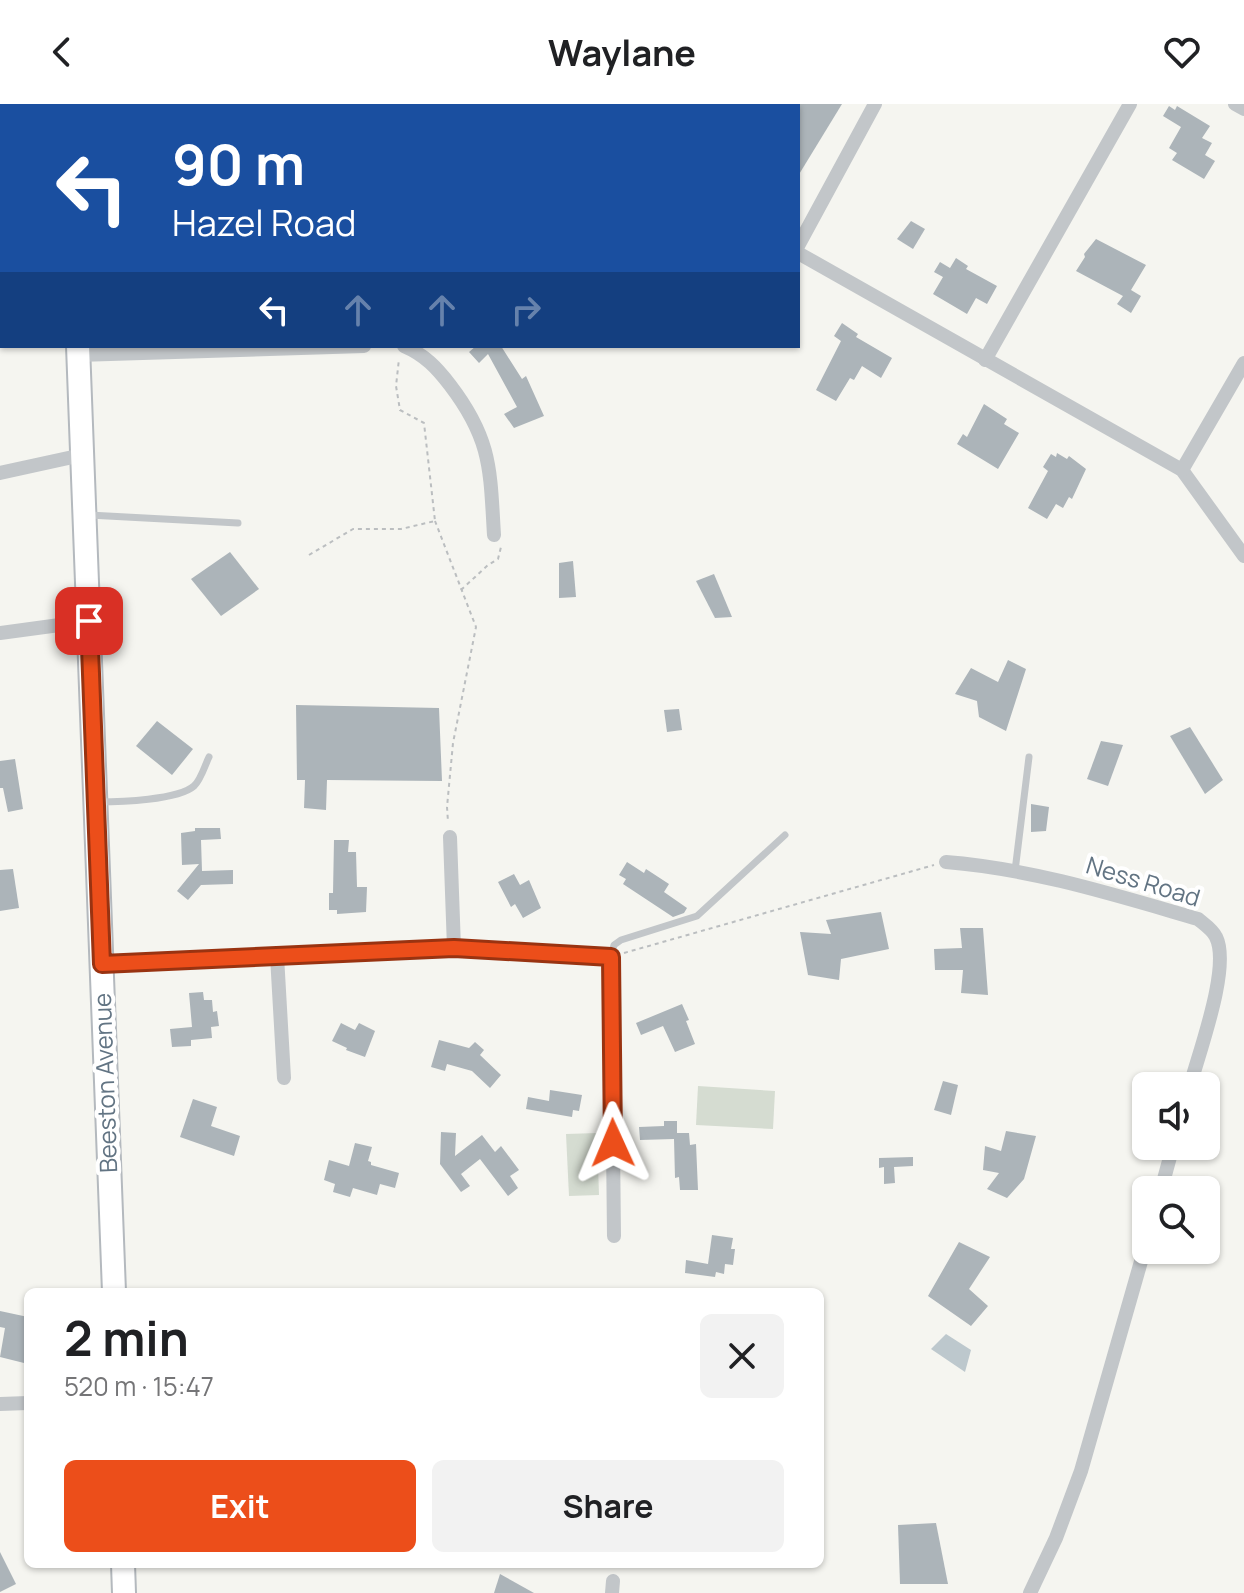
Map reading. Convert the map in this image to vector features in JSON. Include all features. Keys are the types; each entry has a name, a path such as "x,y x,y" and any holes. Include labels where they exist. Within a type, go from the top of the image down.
{"street":[{"path":"800,242 875,104"},
{"path":"985,360 1130,104"},
{"path":"1235,104 1244,109"},
{"path":"800,254 1182,470 1244,556"},
{"path":"78,350 221,348"},
{"name":"Beeston Avenue","path":"78,350 114,1288"},
{"path":"402,353 417,351 433,364 471,414 482,437 490,470 494,535"},
{"path":"1182,470 1244,363"},
{"path":"0,473 82,455"},
{"path":"0,633 89,621"},
{"path":"450,837 454,948"},
{"name":"Ness Road","path":"946,862 1063,880 1198,919 1216,935 1221,954 1220,974 1194,1072"},
{"path":"102,964 454,948 611,957 614,1236"},
{"path":"277,956 284,1078"},
{"path":"1030,1593 1056,1538 1081,1471 1140,1264"},
{"path":"0,1404 24,1403"},
{"path":"123,1568 124,1593"}],"lane":[{"path":"85,515 238,523"},
{"path":"96,802 132,802 186,790 196,785 209,757"},
{"path":"1015,871 1029,757"},
{"path":"611,957 614,945 621,940 697,916 785,835"}],"path":[{"path":"402,353 396,386 400,410 424,423 435,521 476,627 453,743 447,807 450,837"},
{"path":"309,555 353,529 401,529 435,521"},
{"path":"461,590 498,559 502,549 494,535"},
{"path":"611,957 946,862"}],"shaded area":[{"path":"698,1086 775,1091 773,1129 696,1125"},
{"path":"597,1133 599,1195 569,1196 566,1134"},
{"path":"946,1334 971,1350 965,1372 931,1349"}],"building":[{"path":"800,104 842,104 800,173"},
{"path":"1169,106 1175,110 1177,106 1210,126 1202,138 1212,143 1205,155 1215,161 1204,179 1172,160 1177,153 1169,148 1181,127 1163,116"},
{"path":"911,221 925,229 913,249 897,239"},
{"path":"1096,239 1146,265 1131,290 1141,296 1131,313 1117,304 1123,296 1076,271"},
{"path":"956,258 968,266 966,269 997,286 987,304 976,298 967,314 933,294 943,277 934,272 940,262 950,268"},
{"path":"842,323 858,334 856,337 892,358 881,378 862,366 854,380 850,378 836,401 816,390 841,341 834,336"},
{"path":"474,348 502,348 522,379 526,376 544,416 514,428 504,414 517,407 488,354 479,363 469,352"},
{"path":"984,404 1007,419 1004,424 1019,433 998,469 957,444 963,434 967,437"},
{"path":"1057,453 1067,459 1069,456 1086,469 1072,499 1069,497 1063,508 1056,504 1047,519 1028,508 1048,471 1043,467 1051,454 1056,457"},
{"path":"230,552 259,589 221,616 191,579"},
{"path":"573,561 576,597 559,598 559,563"},
{"path":"714,574 732,617 715,618 696,581"},
{"path":"1008,660 1026,669 1006,731 979,717 977,701 955,694 971,668 998,682"},
{"path":"296,705 439,708 442,781 327,780 326,810 304,808 305,780 297,780"},
{"path":"679,709 682,730 667,732 664,710"},
{"path":"157,721 193,749 172,775 136,746"},
{"path":"1190,727 1223,780 1205,794 1170,736"},
{"path":"1101,741 1123,745 1108,786 1087,779"},
{"path":"15,759 23,809 8,812 3,788 0,788 0,761"},
{"path":"1031,804 1049,807 1046,831 1031,832"},
{"path":"195,828 220,828 221,839 201,840 202,871 233,870 233,884 201,885 188,900 177,891 199,864 182,865 181,833 195,831"},
{"path":"334,840 349,840 348,852 356,852 357,887 367,887 366,912 337,914 337,910 329,910 329,893 333,893"},
{"path":"627,862 644,873 646,869 669,884 664,892 687,908 684,913 673,917 623,884 626,879 619,875"},
{"path":"13,869 19,908 0,911 0,870"},
{"path":"514,874 520,885 529,880 541,908 523,918 515,904 511,907 498,882"},
{"path":"881,912 889,949 841,959 839,980 808,975 800,932 831,934 826,920"},
{"path":"960,928 983,928 988,995 961,993 963,970 935,970 934,949 962,948"},
{"path":"203,992 204,1000 212,1000 219,1026 211,1027 212,1038 191,1040 191,1046 172,1047 170,1029 192,1027 189,993"},
{"path":"682,1004 695,1044 675,1052 663,1026 641,1035 636,1023"},
{"path":"341,1023 355,1030 359,1023 375,1031 365,1057 332,1041"},
{"path":"439,1040 469,1048 475,1042 484,1050 480,1055 501,1075 490,1088 472,1071 447,1064 445,1071 431,1067"},
{"path":"943,1081 958,1085 951,1115 934,1110"},
{"path":"550,1090 582,1095 579,1111 573,1110 572,1117 526,1109 528,1097 549,1101"},
{"path":"193,1099 217,1107 211,1126 240,1136 234,1156 180,1137"},
{"path":"664,1121 677,1121 677,1133 689,1133 690,1145 696,1144 698,1190 680,1190 679,1177 675,1178 674,1139 640,1140 639,1127 664,1126"},
{"path":"1006,1131 1036,1136 1024,1179 1007,1198 987,1189 999,1173 983,1170 985,1146 1001,1151"},
{"path":"441,1132 456,1133 455,1156 482,1135 495,1152 501,1146 519,1170 510,1176 518,1188 508,1196 480,1159 461,1174 470,1186 461,1192 440,1164"},
{"path":"355,1143 372,1147 368,1161 371,1165 399,1173 395,1188 380,1184 377,1195 353,1188 350,1197 333,1192 335,1184 324,1180 329,1160 349,1166"},
{"path":"913,1157 913,1166 894,1167 895,1183 884,1184 884,1167 879,1168 879,1158"},
{"path":"712,1235 733,1238 733,1265 725,1264 724,1274 716,1272 715,1277 685,1273 686,1260 708,1264"},
{"path":"959,1242 990,1257 969,1289 988,1306 971,1326 928,1296"},
{"path":"0,1311 24,1316 24,1363 0,1357 5,1328 0,1327"},
{"path":"936,1523 948,1584 900,1584 898,1525"},
{"path":"0,1552 16,1584 0,1592"},
{"path":"500,1574 534,1593 494,1593"}],"route":[{"path":"89,621 102,964 454,948 611,957 613,1143"}]}
